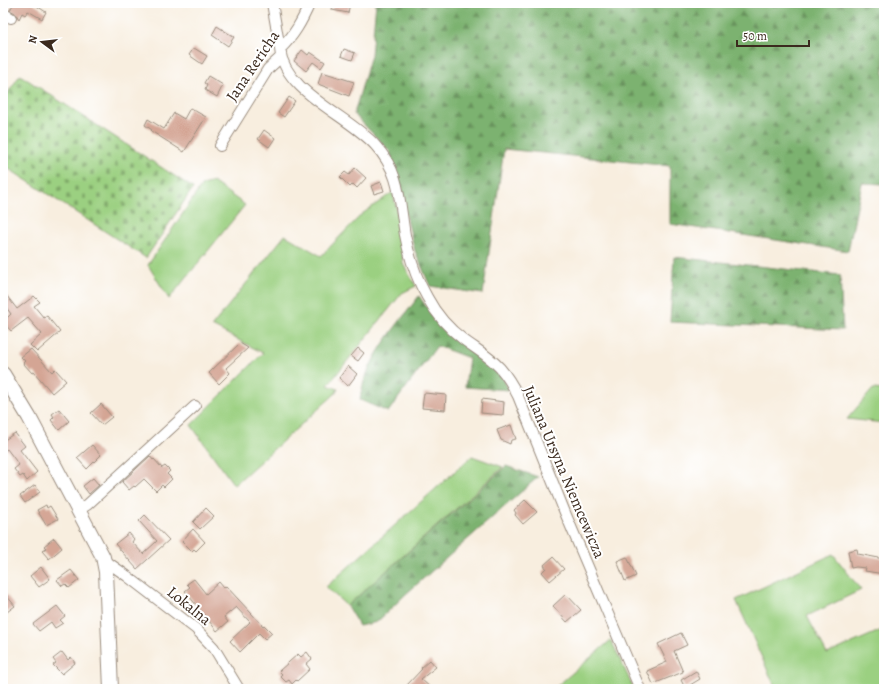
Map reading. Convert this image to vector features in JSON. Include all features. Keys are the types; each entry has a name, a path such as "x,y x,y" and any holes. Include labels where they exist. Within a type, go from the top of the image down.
{"street":[{"name":"Juliana Ursyna Niemcewicza","path":"272,3 280,53 284,66 294,80 325,108 356,127 366,136 376,146 392,170 399,190 409,253 414,270 426,297 433,308 452,330 500,368 518,396 566,515 640,689"},
{"name":"Jana Rericha","path":"220,146 268,69 290,40 310,3"},
{"path":"3,374 29,417 98,546 105,562 111,689"},
{"path":"79,510 87,505 195,406"},
{"name":"Lokalna","path":"105,562 121,572 196,629 214,648 239,689"}],"green space":[{"path":"376,3 884,3 884,184 862,183 848,251 670,224 670,166 504,149 483,294 430,286 415,251 390,152 354,114 371,55"},
{"path":"20,75 193,188 146,258 9,169 3,174 3,100"},
{"path":"213,182 245,205 169,299 148,265 202,185"},
{"path":"393,192 402,237 403,264 416,286 402,293 328,385 338,389 335,394 234,485 191,425 263,353 212,326 285,235 321,256 362,214"},
{"path":"674,257 840,275 843,330 670,322"},
{"path":"419,296 438,324 490,365 503,378 509,390 465,387 469,358 437,346 388,412 360,400 363,386 374,358 391,332"},
{"path":"873,389 884,390 884,423 847,419"},
{"path":"472,456 503,467 347,606 326,587"},
{"path":"506,466 538,477 406,594 377,622 359,626 347,606"},
{"path":"833,554 861,590 807,616 827,654 884,629 884,675 881,689 776,689 736,600"},
{"path":"611,640 634,689 559,689 557,686"}],"building":[{"path":"14,3 32,3 46,12 42,19 28,11 25,15 22,13 19,19 15,13 10,10"},
{"path":"333,3 350,3 348,13 332,10"},
{"path":"217,26 234,37 228,46 212,35"},
{"path":"194,48 207,56 202,64 189,55"},
{"path":"344,49 355,53 352,60 341,56"},
{"path":"302,50 308,55 310,52 325,62 321,68 313,62 306,71 294,61"},
{"path":"322,72 354,82 349,96 318,84"},
{"path":"208,76 223,85 217,97 205,90 207,85 204,83"},
{"path":"289,97 295,101 284,117 278,113"},
{"path":"190,108 206,117 184,152 151,131 152,130 145,125 148,119 164,129 174,113 184,119"},
{"path":"264,130 275,138 269,147 258,139"},
{"path":"355,168 366,178 357,188 353,184 350,187 340,177 345,172 349,175"},
{"path":"381,182 384,191 374,194 371,186"},
{"path":"3,291 17,309 34,296 40,302 34,306 44,318 47,316 60,332 37,352 30,345 42,334 28,318 11,331 3,322 11,314 3,303"},
{"path":"240,343 248,348 226,368 230,373 219,384 209,373"},
{"path":"358,348 364,353 358,361 351,356"},
{"path":"31,349 52,372 55,369 66,381 52,393 34,372 32,373 23,363 25,361 21,357"},
{"path":"348,366 357,374 348,386 339,378"},
{"path":"424,393 446,395 445,410 422,408"},
{"path":"482,399 504,402 503,415 481,413"},
{"path":"101,404 112,417 102,425 91,413"},
{"path":"59,409 69,421 59,430 51,420 54,417 52,414"},
{"path":"511,425 516,439 511,440 510,444 501,440 497,430"},
{"path":"15,433 25,446 20,450 37,472 27,481 23,475 20,477 14,469 19,465 7,449 3,452 3,441"},
{"path":"92,445 101,455 87,469 77,458"},
{"path":"150,456 162,468 165,466 170,471 167,474 172,479 164,487 162,485 156,491 144,479 129,490 122,482"},
{"path":"93,478 99,485 89,494 83,486"},
{"path":"35,485 40,492 25,503 20,496"},
{"path":"525,500 537,512 523,524 515,515 516,513 514,510"},
{"path":"46,505 47,508 50,506 58,519 46,525 37,510"},
{"path":"206,508 214,516 200,529 193,522"},
{"path":"145,515 169,540 137,569 115,544 129,533 134,539 132,542 143,554 157,541 139,521"},
{"path":"193,529 205,542 196,551 194,549 192,551 182,541"},
{"path":"54,538 62,548 49,559 42,551 46,548 44,546"},
{"path":"857,549 858,554 884,559 884,574 865,571 866,568 851,568 848,551"},
{"path":"553,557 564,569 550,581 542,572 546,568 544,565"},
{"path":"627,557 636,576 625,581 617,561"},
{"path":"41,567 50,579 39,587 30,576"},
{"path":"71,570 79,580 69,588 65,584 62,586 57,580"},
{"path":"194,579 206,594 219,582 224,588 226,586 263,626 264,625 272,633 265,639 259,633 240,652 230,641 250,622 236,607 224,617 228,622 217,631 185,591 190,587 187,584"},
{"path":"3,591 15,606 3,615"},
{"path":"566,594 581,610 567,622 553,606"},
{"path":"57,606 65,616 60,620 63,623 55,628 51,622 39,631 33,624"},
{"path":"681,633 687,645 674,651 683,672 653,684 647,671 667,662 658,644"},
{"path":"62,652 68,660 71,657 75,663 62,674 53,665 56,663 53,659"},
{"path":"307,652 312,659 306,664 310,669 292,684 289,680 286,682 280,676 282,674 279,671 298,654 301,657"},
{"path":"430,660 436,667 421,679 432,689 411,689 407,685 422,669 421,668"},
{"path":"696,671 700,679 685,688 681,680"}]}
